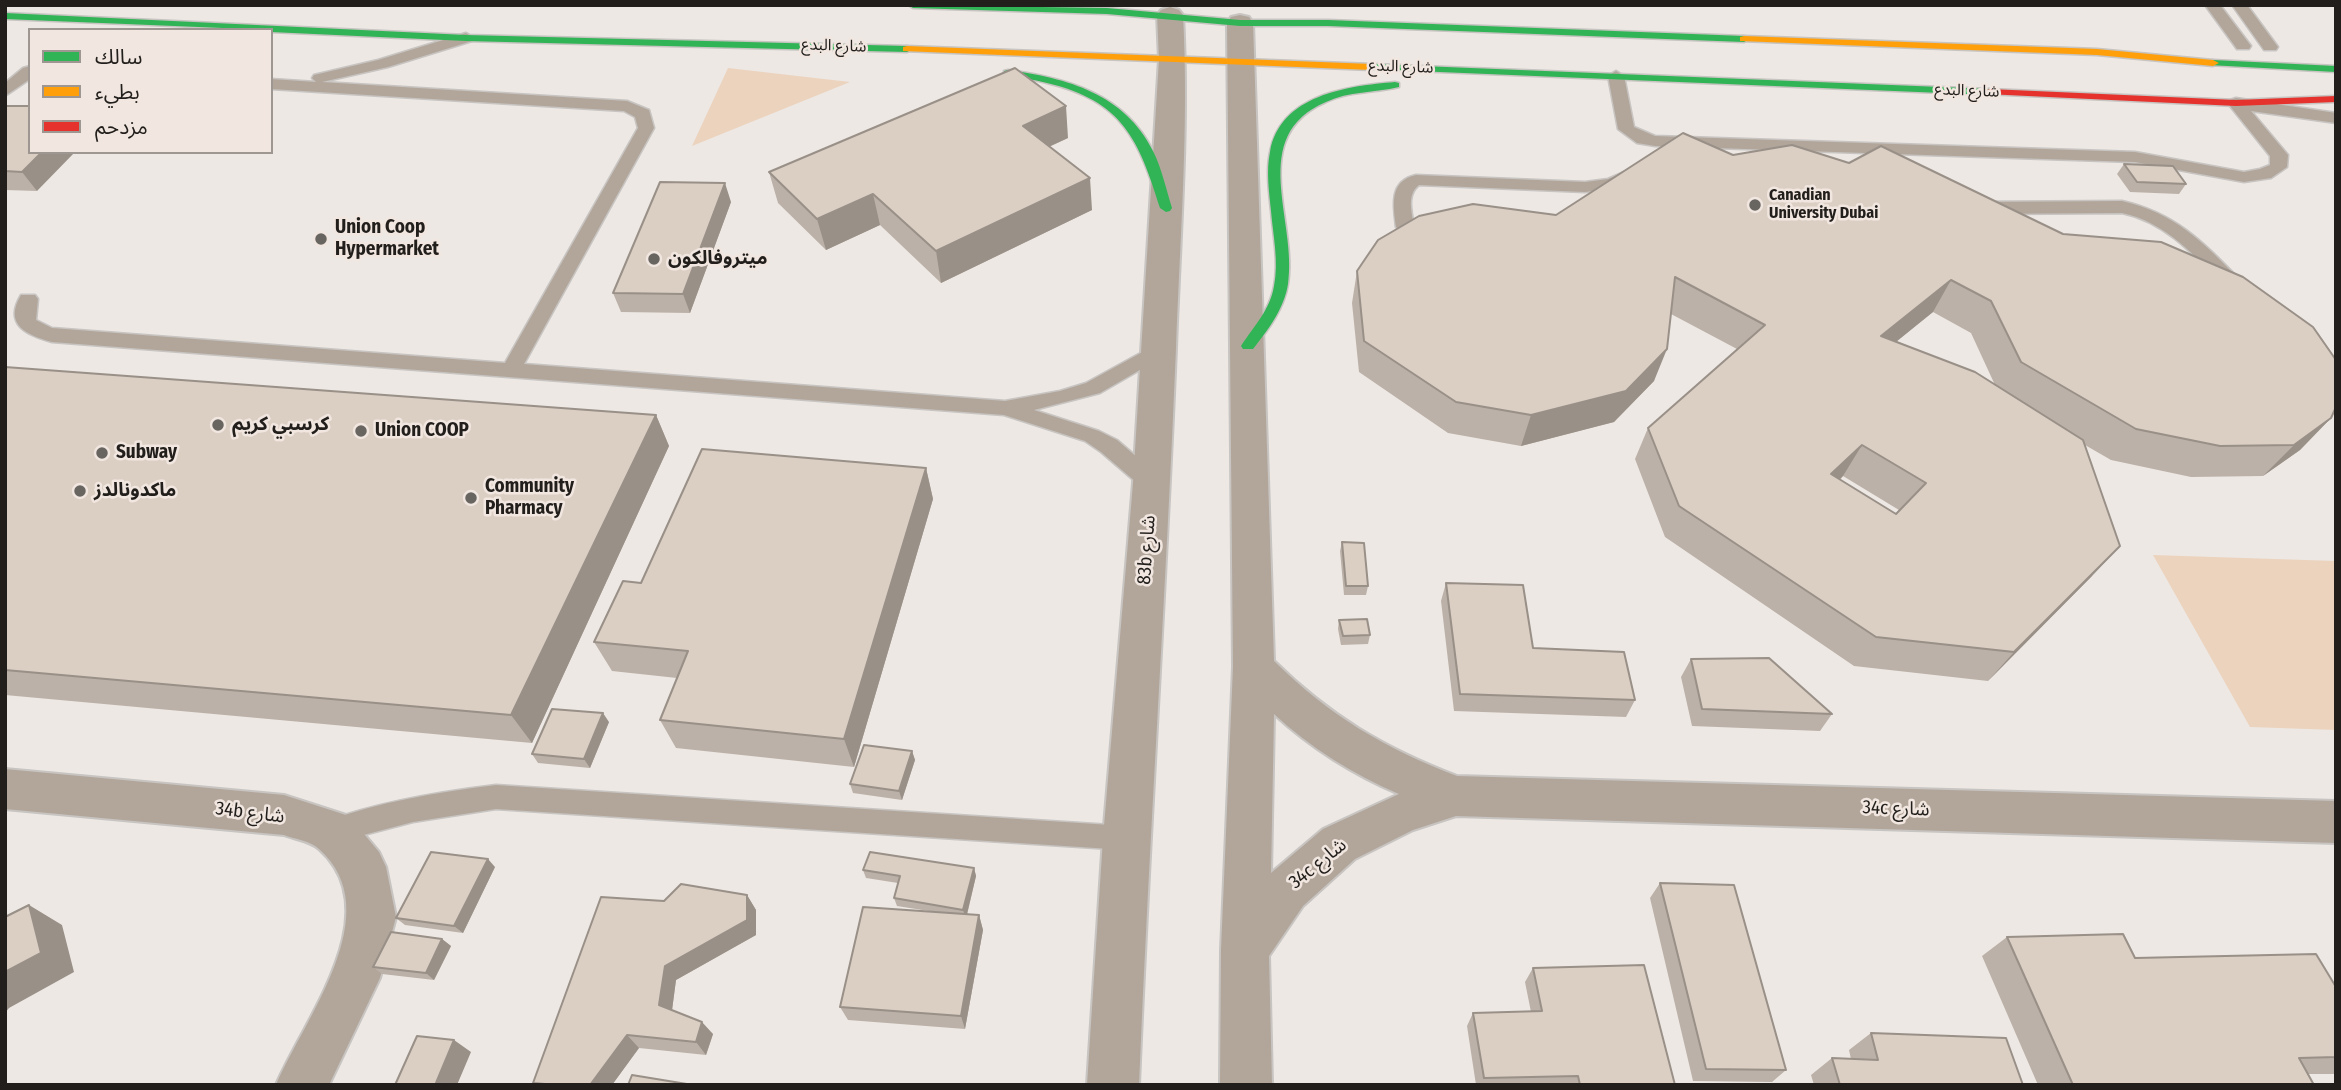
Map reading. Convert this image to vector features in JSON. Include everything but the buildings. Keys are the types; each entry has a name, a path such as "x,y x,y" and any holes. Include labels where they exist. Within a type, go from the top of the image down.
{"main road":[{"path":"913,5 1170,15 1240,23 1320,23 2097,52 2237,65 2336,69"},
{"path":"139,20 189,9"},
{"name":"شارع البدع","path":"5,16 139,20 466,38 814,45 2236,103 2336,99"},
{"path":"814,45 837,58 861,65"},
{"path":"2097,52 2213,46 2277,47"},
{"path":"989,72 1034,75 1065,83 1093,94 1124,116 1142,142 1166,208"},
{"path":"1487,88 1522,83 1550,73"},
{"path":"1248,346 1266,323 1276,304 1281,284 1276,161 1279,139 1292,120 1313,104 1337,94 1364,88 1406,86"}],"street":[{"name":"83b شارع","path":"1114,1085 1126,838 1152,483 1172,59 1170,15"},
{"path":"1240,23 1254,667 1245,950 1246,1085"},
{"name":"34c شارع","path":"1254,667 1295,708 1346,746 1456,796"},
{"name":"34b شارع","path":"5,789 284,815 333,831"},
{"name":"34c شارع","path":"1245,950 1286,890 1339,844 1402,813 1456,796 2336,822"},
{"path":"302,1085 356,978 372,917 363,867 333,831"}],"lane":[{"path":"2212,5 2243,46"},
{"path":"2239,5 2277,47"},
{"name":"شارع البدع","path":"273,84 344,74 466,38"},
{"path":"5,69 28,71"},
{"path":"5,91 28,73"},
{"path":"1616,76 1626,129 1643,139 2135,157 2244,177 2265,174 2278,167 2279,155 2236,103"},
{"path":"273,84 626,106 643,114 646,128 511,370"},
{"path":"2236,103 2336,118"},
{"path":"1405,227 1401,192 1406,184 1416,180 1585,187 1612,184 1691,142"},
{"path":"1804,146 1850,168"},
{"path":"1955,205 1968,208 2122,207 2144,211 2170,224 2250,302"},
{"path":"28,299 24,312 26,323 36,331 52,335 1005,408 1091,436 1109,446 1152,483"},
{"path":"1005,408 1060,398 1093,388 1157,351"},
{"path":"333,831 429,805 496,797 1126,838"}],"shaded area":[{"path":"728,68 850,82 692,146"},
{"path":"2153,555 2336,561 2336,730 2250,727"}],"traffic: fast":[{"path":"913,5 1107,11 1240,23 1328,23 1744,39"},
{"path":"5,16 256,28"},
{"path":"273,29 466,38 907,49"},
{"path":"2213,63 2336,69"},
{"path":"1372,67 1990,92"},
{"path":"1008,73 1047,79 1084,91 1117,111 1142,142 1156,174 1166,208"},
{"path":"1248,346 1269,318 1281,285 1282,265 1274,170 1276,150 1282,132 1306,107 1323,99 1359,89 1395,85"}],"traffic: slow":[{"path":"1744,39 2097,52 2213,63"},
{"path":"907,49 1372,67"}],"traffic: jam":[{"path":"1990,92 2236,103 2336,99"}],"place":[{"name":"Canadian University Dubai","path":"1755,205"},
{"name":"Union Coop Hypermarket","path":"321,239"},
{"name":"ميتروفالكون","path":"654,259"},
{"name":"كرسبي كريم","path":"218,425"},
{"name":"Union COOP","path":"361,431"},
{"name":"Subway","path":"102,453"},
{"name":"ماكدونالدز","path":"80,491"},
{"name":"Community Pharmacy","path":"471,498"}]}
